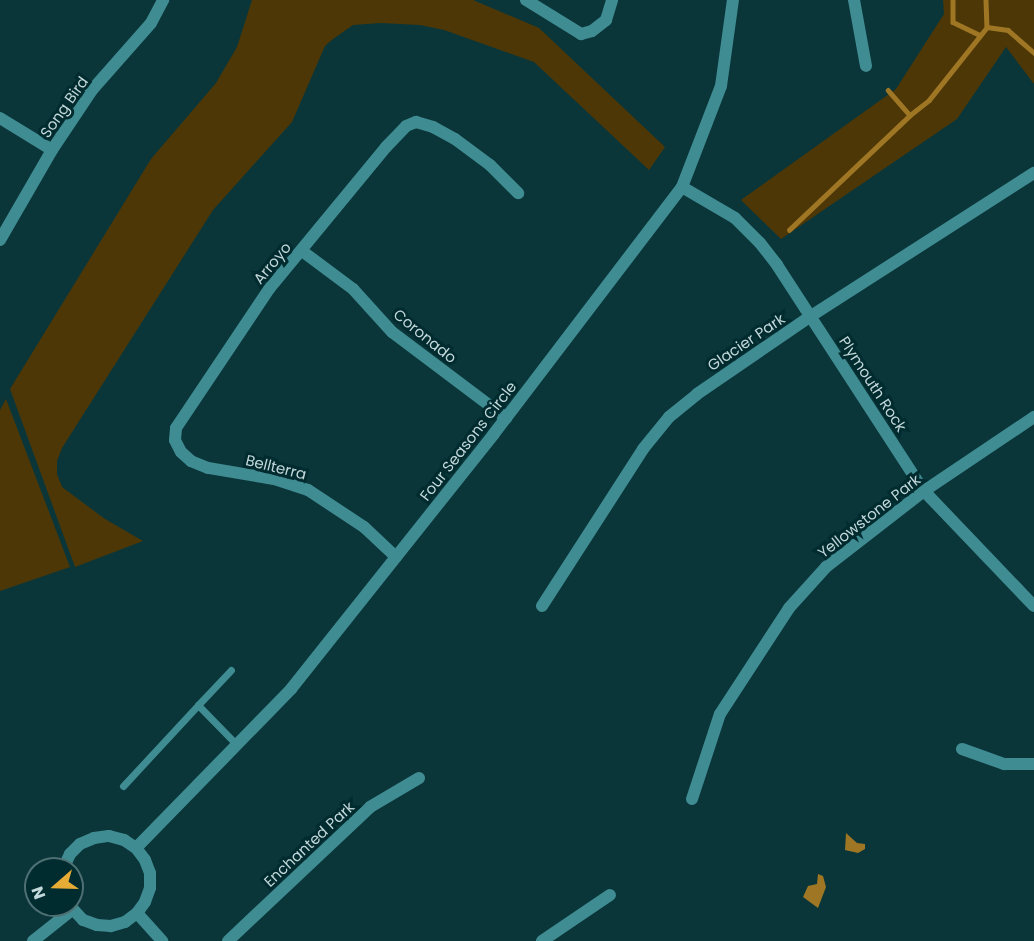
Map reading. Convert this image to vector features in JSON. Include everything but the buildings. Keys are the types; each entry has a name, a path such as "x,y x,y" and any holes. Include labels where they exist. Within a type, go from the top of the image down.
{"street":[{"name":"Song Bird","path":"0,240 52,150 92,90 151,23 163,0"},
{"path":"526,0 581,34 592,31 606,20 612,0"},
{"name":"Four Seasons Circle","path":"136,848 291,689 506,418 682,187 721,86 733,0"},
{"path":"854,0 866,66"},
{"path":"0,118 52,150"},
{"name":"Arroyo","path":"175,440 176,428 190,405 269,289 406,126 416,122 433,127 455,139 490,165 518,193"},
{"name":"Glacier Park","path":"542,606 642,450 669,417 697,393 811,316 1034,173"},
{"name":"Plymouth Rock","path":"682,187 735,218 760,243 811,316 924,491 1034,606"},
{"name":"Coronado","path":"302,251 353,289 392,332 506,418"},
{"name":"Yellowstone Park","path":"692,799 720,714 789,608 826,567 924,491 1034,417"},
{"name":"Bellterra","path":"175,440 181,452 191,461 208,468 274,479 308,490 364,527 396,557"},
{"path":"962,749 1004,764 1034,764"},
{"name":"Enchanted Park","path":"228,941 370,807 418,778"},
{"path":"69,857 80,844 94,838 109,836 124,840 136,848 145,860 150,873 148,895 137,913 125,922 111,926 97,925 80,917"},
{"path":"542,941 610,895"},
{"path":"137,913 162,941"},
{"path":"33,941 60,917"}],"lane":[{"path":"123,786 231,670"},
{"path":"198,705 237,745"}],"shaded area":[{"path":"252,0 473,0 539,28 665,147 649,170 534,62 444,30 420,25 380,23 353,25 333,39 325,46 292,122 213,210 62,448 57,461 57,474 62,487 105,519 143,541 75,567 10,389 151,159 216,83 237,47"},
{"path":"943,0 1034,0 1034,84 1006,47 957,119 781,239 741,200 896,89 944,14"},
{"path":"6,399 70,567 0,591 0,410"},
{"path":"846,833 857,843 865,844 865,849 858,853 845,850"},
{"path":"818,874 823,876 826,887 818,908 803,897 808,886 817,884"}],"waterway":[{"path":"953,0 953,22 980,35"},
{"path":"986,0 987,27"},
{"path":"888,90 910,115 929,100 987,27 1008,30 1034,53"},
{"path":"789,230 910,115"}]}
